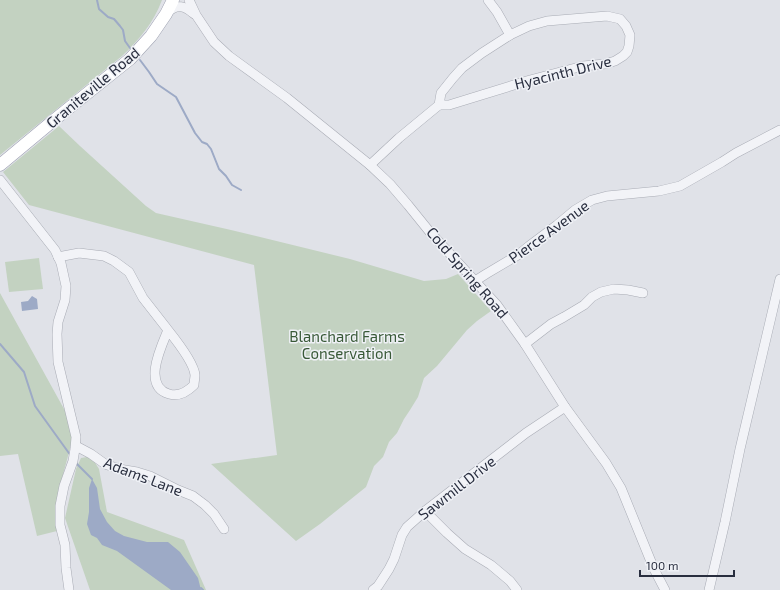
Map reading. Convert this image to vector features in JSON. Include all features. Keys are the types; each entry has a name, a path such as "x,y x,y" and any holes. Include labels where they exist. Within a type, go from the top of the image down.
{"main road":[{"name":"Graniteville Road","path":"0,165 130,59 148,40 166,14 173,0"}],"street":[{"name":"Cold Spring Road","path":"189,0 196,15 214,42 229,56 288,98 370,165 390,184 429,231 497,305 526,344 565,407 606,463 621,488 654,569 665,590"},
{"path":"488,0 497,12 510,35"},
{"name":"Cold Spring Road","path":"166,14 171,9 182,6 196,15"},
{"name":"Hyacinth Drive","path":"370,165 399,138 439,105 449,104 583,66 605,64 615,61 627,52 630,35 626,26 620,19 607,16 547,21 529,26 510,35 462,68 441,93 439,105"},
{"name":"Pierce Avenue","path":"475,281 518,255 575,210 592,200 607,196 659,191 680,186 736,153 780,130"},
{"path":"0,180 55,250 66,286 65,300 56,334 58,362 76,438 73,461 64,486 60,506 60,525 65,545 66,568 70,590"},
{"path":"58,257 79,253 104,256 114,260 129,272 143,298 179,344 195,374 194,385 186,392 178,395 162,391 155,379 158,357 168,330"},
{"path":"709,590 740,448 780,279"},
{"path":"526,344 551,324 564,318 601,292 614,289 643,293"},
{"name":"Sawmill Drive","path":"373,590 378,586 389,569 394,559 402,534 407,527 526,433 565,407"},
{"name":"Adams Lane","path":"76,446 105,464 119,469 150,476 193,496 214,514 224,528"},
{"path":"426,512 446,533 465,548 491,565 510,581 517,590"}],"green space":[{"path":"0,0 162,0 155,16 145,30 122,56 0,155"},
{"name":"Blanchard Farms Conservation","path":"59,126 146,206 156,213 350,259 424,281 446,279 458,274 491,311 467,330 437,366 424,378 418,397 397,433 389,442 383,457 374,466 366,487 296,541 211,464 277,455 254,265 29,205 3,172"},
{"path":"39,258 43,289 9,292 5,262"},
{"path":"0,293 69,418 73,437 56,503 57,531 37,536 18,454 0,456"},
{"path":"87,457 94,461 99,469 107,512 184,540 206,590 90,590 65,518 76,469 81,458"}],"water":[{"path":"32,296 37,299 38,309 22,311 21,302 28,301"},
{"path":"92,479 97,488 100,509 107,522 115,531 124,536 147,542 168,542 180,552 198,578 201,590 171,590 117,551 102,545 97,538 91,535 87,524 89,512 89,488"}],"waterway":[{"path":"97,0 99,9 108,17 114,19 123,30 125,41 130,48"},
{"path":"140,60 157,84 176,97 195,133 202,142 207,144 211,149 219,169 232,185 241,190"},
{"path":"0,344 24,372 35,406 71,456"},
{"path":"76,463 92,479"}]}
